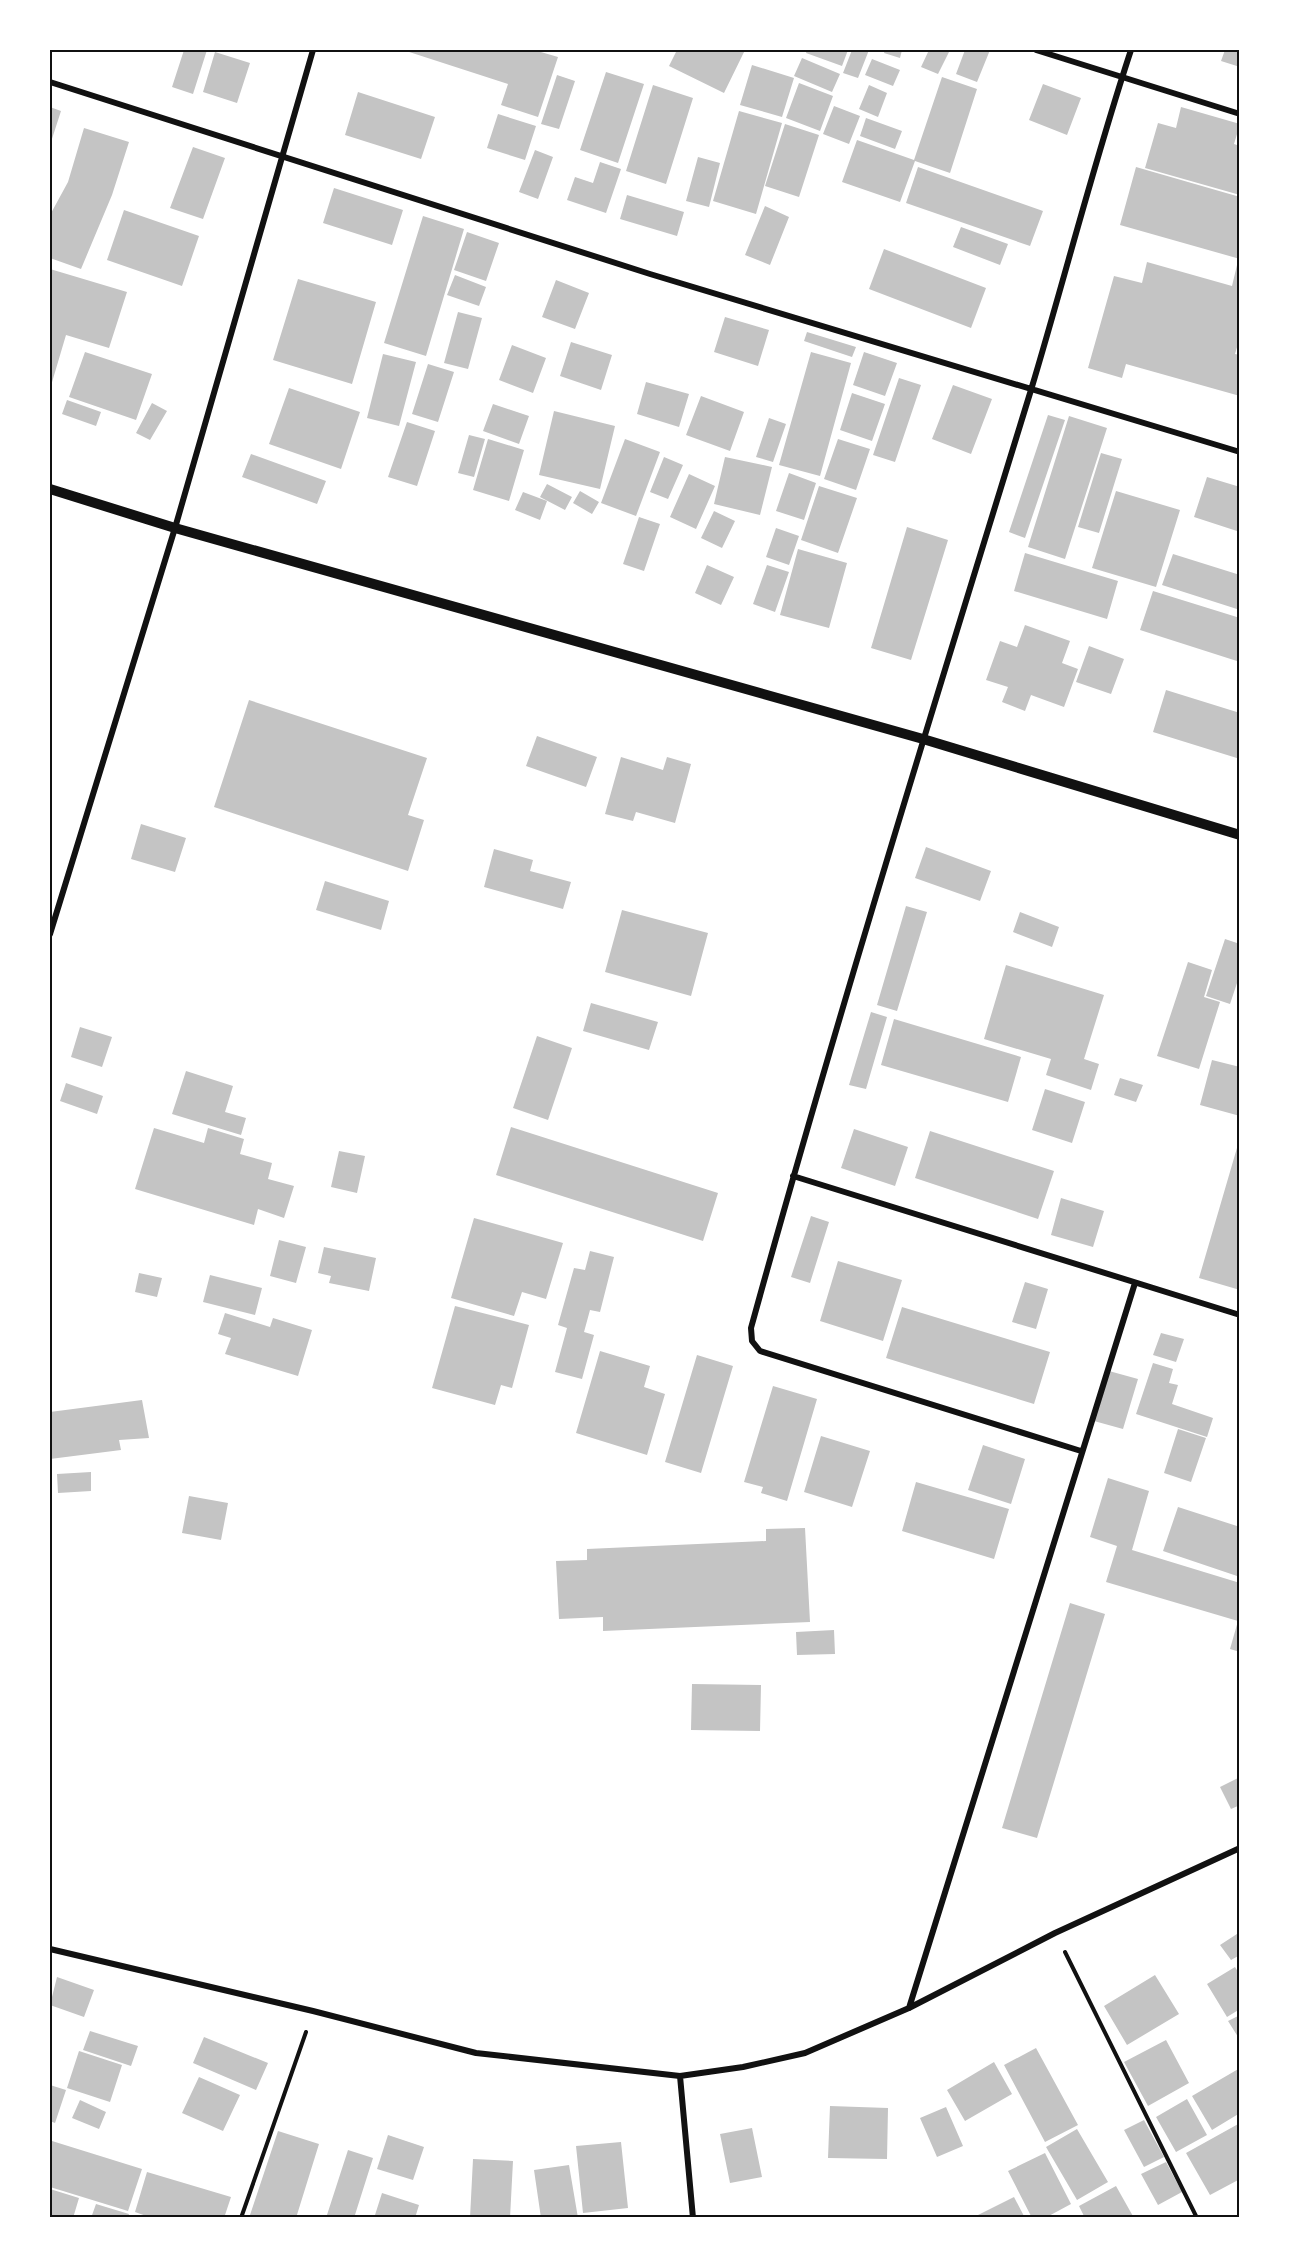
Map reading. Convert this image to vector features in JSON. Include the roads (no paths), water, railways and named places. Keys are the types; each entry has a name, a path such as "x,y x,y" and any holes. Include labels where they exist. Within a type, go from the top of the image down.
{"street":[{"path":"50,934 175,528 313,50"},
{"path":"1036,50 1239,114"},
{"path":"1082,1451 760,1350 752,1341 752,1328 793,1176 1131,50"},
{"path":"50,82 650,274 1239,452"},
{"path":"50,489 175,528 923,739 1239,835"},
{"path":"793,1176 1239,1315"},
{"path":"909,2008 1135,1283"},
{"path":"50,1949 476,2052 680,2076 743,2067 805,2054 909,2008 1055,1933 1239,1848"},
{"path":"680,2076 693,2217"}]}
